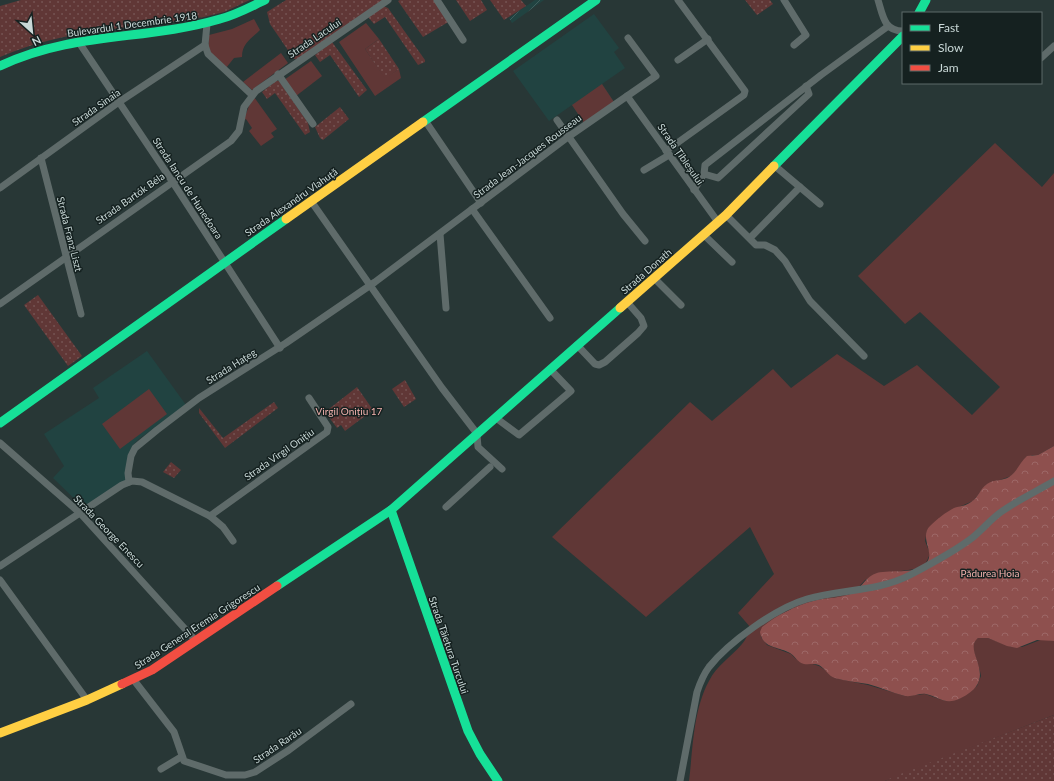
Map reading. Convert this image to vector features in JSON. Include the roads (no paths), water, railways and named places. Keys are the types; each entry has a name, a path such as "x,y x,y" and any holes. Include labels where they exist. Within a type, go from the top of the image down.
{"main road":[{"name":"Bulevardul 1 Decembrie 1918","path":"0,66 28,55 78,41 207,24 241,13 265,0"},
{"name":"Strada Alexandru Vlahuță","path":"0,423 88,358 426,122 596,0"},
{"path":"920,12 926,0"},
{"name":"Strada Donath","path":"391,510 726,215 902,37"},
{"name":"Strada General Eremia Grigorescu","path":"0,733 87,700 152,670 391,510"},
{"name":"Strada Tăietura Turcului","path":"391,510 468,731 478,750 498,781"}],"street":[{"name":"Strada Lacului","path":"252,95 278,74 388,0"},
{"path":"437,0 462,40"},
{"path":"644,170 668,153 745,92 708,39 678,0"},
{"path":"784,0 806,35 794,45"},
{"path":"878,0 887,26 892,30 902,31"},
{"path":"207,24 205,45 208,54 252,95"},
{"path":"694,190 704,174 705,166 806,86 887,26"},
{"name":"Strada Jean-Jacques Rousseau","path":"440,234 568,137 656,76 628,38"},
{"path":"678,60 708,39"},
{"name":"Strada Iancu de Hunedoara","path":"78,41 172,181 280,348"},
{"name":"Strada Sinaia","path":"0,188 119,102 205,45"},
{"path":"1042,57 1054,46"},
{"path":"278,74 313,124"},
{"path":"704,174 718,178 809,94 806,86"},
{"name":"Strada Bartók Béla","path":"0,304 236,136 240,126 241,115 252,95"},
{"name":"Strada Țibleșului","path":"627,96 718,222"},
{"path":"557,120 644,241"},
{"path":"426,122 481,203"},
{"name":"Strada Franz Liszt","path":"41,158 65,257 81,314"},
{"path":"776,166 820,204"},
{"path":"750,238 800,187"},
{"path":"311,201 442,388 477,435 478,447 502,469"},
{"path":"472,209 550,318"},
{"path":"726,215 756,245 765,245 775,250 785,261 810,301 864,356"},
{"path":"440,234 446,308"},
{"name":"Strada Hațeg","path":"129,482 128,473 131,456 135,448 141,442 199,398 280,348 370,286 440,234"},
{"path":"704,235 732,262"},
{"path":"655,279 681,305"},
{"path":"577,346 595,364 599,365 605,362 627,343 644,326 641,318 627,302"},
{"path":"496,418 520,435 571,391 550,369"},
{"name":"Strada Virgil Onițiu","path":"210,516 327,432 328,427 309,398"},
{"name":"Strada George Enescu","path":"0,443 80,513 196,641"},
{"path":"446,507 490,467"},
{"path":"0,566 129,482 142,482 210,516 223,527 233,542"},
{"path":"680,781 697,692 701,680 708,668 717,658 737,641 770,615 806,599 889,584 909,576 971,538 1000,512 1054,482"},
{"path":"0,580 87,700"},
{"path":"133,679 174,732 181,757 161,769"},
{"name":"Strada Rarău","path":"181,757 187,763 199,765 226,775 245,775 255,772 289,750 351,704"}],"park label":[{"name":"Virgil Onițiu 17","path":"349,411"},
{"name":"Pădurea Hoia","path":"990,573"}]}
